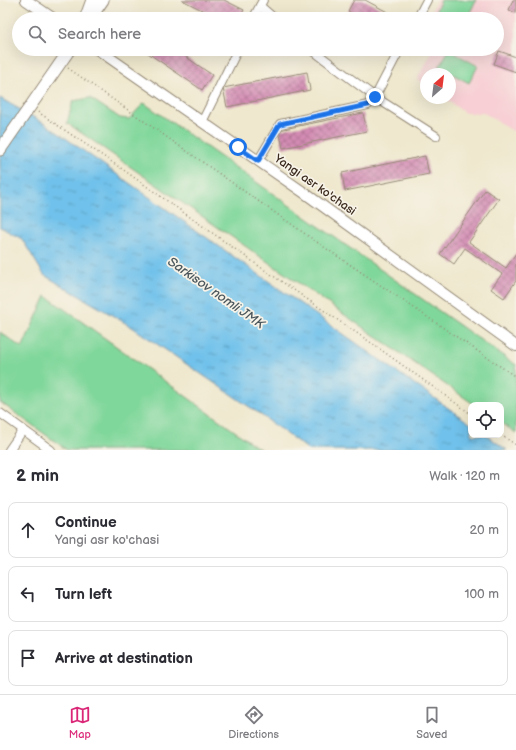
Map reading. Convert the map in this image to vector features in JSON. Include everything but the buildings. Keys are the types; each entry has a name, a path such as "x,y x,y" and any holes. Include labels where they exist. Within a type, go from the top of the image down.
{"main road":[{"path":"88,12 92,0"},
{"path":"94,12 102,0"},
{"path":"0,150 66,56"}],"street":[{"path":"26,0 44,12"},
{"path":"420,12 427,0"},
{"path":"256,12 261,3 269,12"},
{"name":"Yangi asr ko'chasi","path":"107,56 258,161 516,346"},
{"path":"202,122 235,56"},
{"path":"320,56 375,97 436,136"},
{"path":"258,161 280,124 368,105 375,97 396,56"},
{"path":"0,413 51,450"},
{"path":"9,450 23,430"}],"path":[{"path":"61,63 324,247 516,377"},
{"path":"31,107 125,171 468,412"},
{"path":"504,437 516,445"}],"shaded area":[{"path":"437,0 516,0 516,133 484,113 465,113 452,104 456,104 456,68 423,68 430,56 504,56 504,12 431,12"},
{"path":"420,74 420,81 417,79"}],"green space":[{"path":"441,0 476,0 470,12 435,12"},
{"path":"445,56 460,56 478,66 469,83 456,76 456,68 439,67"},
{"path":"90,98 120,118 129,119 144,103 516,365 516,433 504,425 504,402 471,402 67,123 73,101"},
{"path":"46,296 261,450 67,450 0,402 0,332 22,348"}],"water":[{"name":"Sarkisov nomli JMK","path":"0,98 47,125 468,422 468,438 490,438 507,450 309,450 257,412 132,327 44,275 22,239 0,227"}],"route":[{"path":"238,147 258,161 280,124 368,105 375,97"}]}
